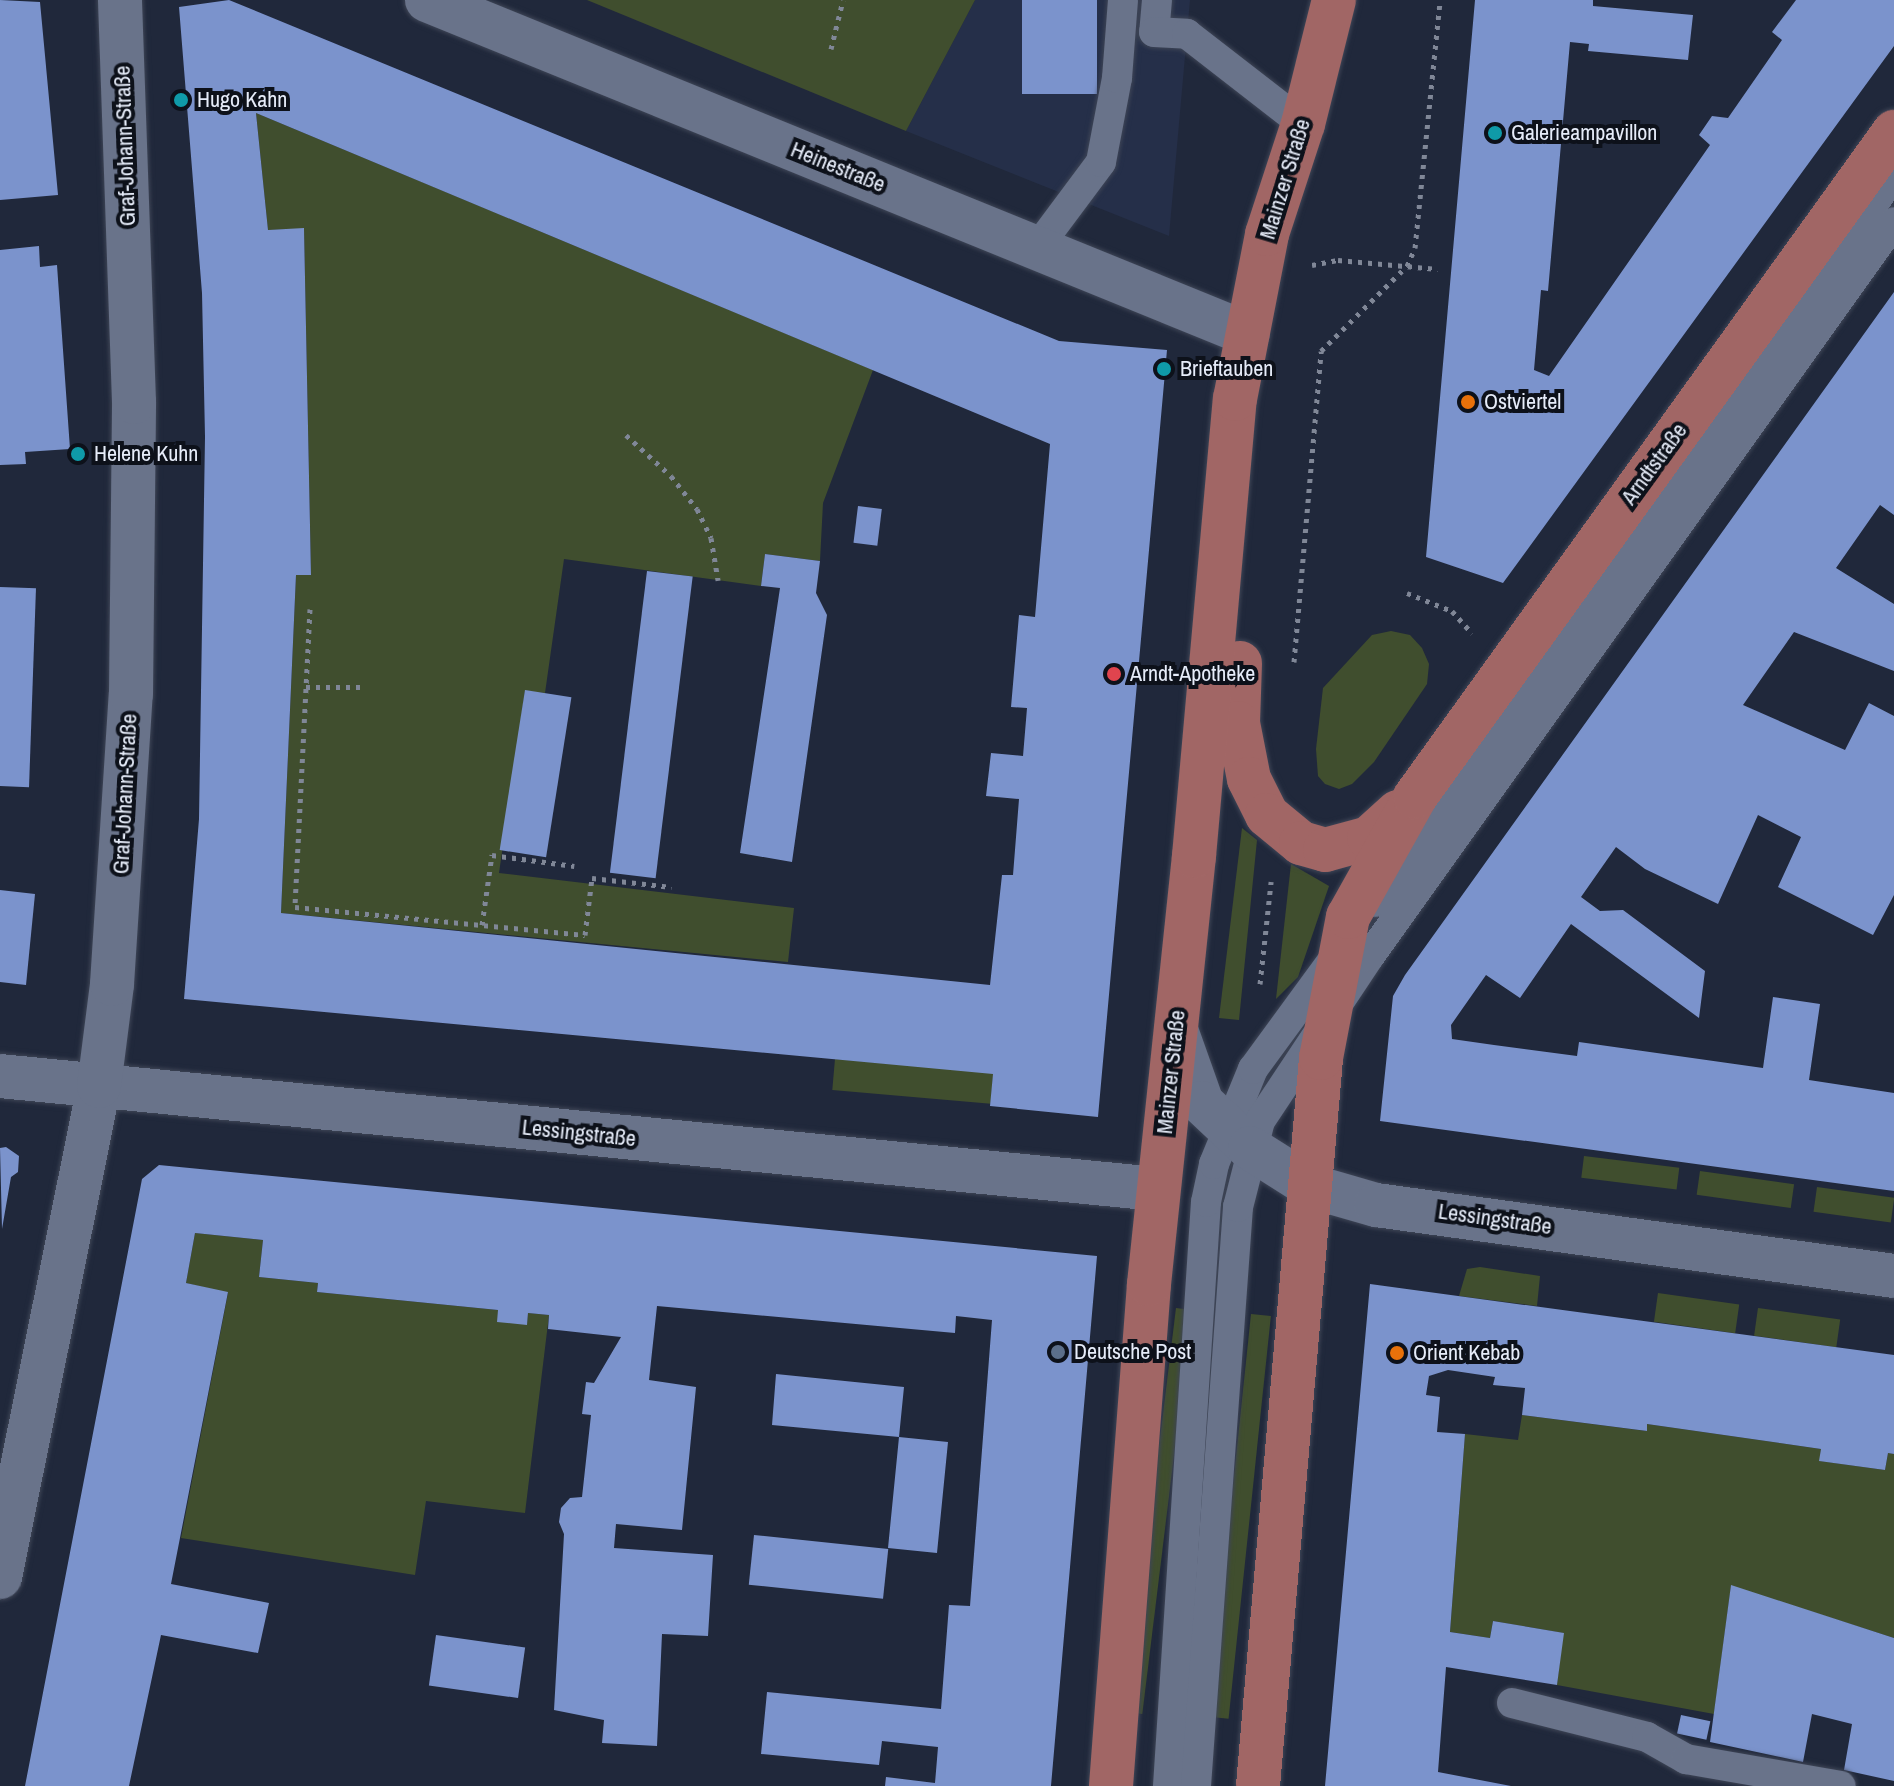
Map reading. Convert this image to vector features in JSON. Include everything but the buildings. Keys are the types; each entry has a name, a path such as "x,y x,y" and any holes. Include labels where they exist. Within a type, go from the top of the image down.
{"main road":[{"name":"Mainzer Straße","path":"1111,1786 1157,1189 1176,1030 1235,399 1267,234 1303,124 1334,0"},
{"name":"Arndtstraße","path":"1341,949 1348,917 1366,877 1415,797 1894,132"},
{"name":"Mainzer Straße","path":"1246,346 1258,402 1238,686 1249,779 1267,815 1301,843 1325,850 1369,838"},
{"name":"Arndtstraße","path":"1369,838 1415,797"},
{"path":"1258,1786 1310,1186 1327,1020 1341,949"}],"street":[{"name":"Graf-Johann-Straße","path":"0,1577 99,1086 112,984 131,694 134,402 120,0"},
{"name":"Heinestraße","path":"427,0 1037,248 1246,346"},
{"name":"Lessingstraße","path":"1176,1030 1202,1103 1237,1138 1310,1186 1376,1205 1894,1276"},
{"name":"Lessingstraße","path":"0,1076 1157,1189"}],"lane":[{"path":"1154,32 1157,0"},
{"path":"1037,248 1101,162 1122,14 1154,32 1187,34 1303,124"},
{"path":"1196,1786 1238,1207 1237,1138 1253,1069 1894,175"},
{"path":"1168,1786 1206,1202 1237,1138 1327,1020 1894,222"},
{"path":"1512,1703 1647,1737 1686,1759 1841,1786"}],"path":[{"path":"831,49 843,0"},
{"path":"1294,666 1321,351 1407,266 1422,202 1440,0"},
{"path":"1308,266 1338,260 1438,269"},
{"path":"626,435 671,476 697,509 711,538 718,580"},
{"path":"1407,593 1452,611 1477,639"},
{"path":"310,609 295,907 585,935 592,878 671,887"},
{"path":"306,687 360,687"},
{"path":"482,925 492,855 574,866"},
{"path":"1259,996 1271,878"}],"shaded area":[{"path":"975,0 1190,0 1169,236 906,131"}],"green space":[{"path":"587,0 975,0 906,131"},
{"path":"256,113 873,370 823,503 820,561 765,554 761,586 564,559 545,693 525,691 499,873 794,908 788,962 281,913 296,575 311,574 304,229 268,230"},
{"path":"1391,631 1410,635 1422,648 1429,664 1427,684 1374,762 1352,784 1339,789 1325,784 1318,776 1316,749 1323,688 1372,635"},
{"path":"1242,828 1257,840 1239,1020 1219,1018"},
{"path":"1291,864 1329,886 1298,977 1276,999"},
{"path":"835,1059 993,1073 991,1104 832,1090"},
{"path":"1584,1156 1679,1168 1677,1190 1581,1178"},
{"path":"1700,1171 1794,1184 1791,1208 1697,1195"},
{"path":"1817,1187 1894,1198 1891,1223 1814,1212"},
{"path":"195,1233 263,1240 259,1277 318,1283 317,1292 498,1310 527,1324 528,1313 549,1315 525,1513 426,1501 415,1575 181,1538 228,1293 186,1283"},
{"path":"1480,1267 1540,1276 1537,1306 1459,1296 1467,1269"},
{"path":"1658,1293 1739,1304 1735,1333 1654,1322"},
{"path":"1176,1308 1192,1310 1142,1714 1126,1712"},
{"path":"1758,1308 1840,1320 1836,1347 1754,1336"},
{"path":"1251,1314 1271,1316 1229,1719 1209,1717"},
{"path":"1522,1415 1646,1431 1647,1424 1821,1449 1820,1461 1885,1470 1888,1453 1894,1454 1894,1638 1731,1586 1714,1714 1557,1685 1563,1633 1493,1621 1490,1638 1450,1632 1465,1434 1518,1440"}],"place":[{"name":"Hugo Kahn","path":"181,100"},
{"name":"Galerieampavillon","path":"1495,133"},
{"name":"Brieftauben","path":"1164,369"},
{"name":"Ostviertel","path":"1468,402"},
{"name":"Helene Kuhn","path":"78,454"},
{"name":"Arndt-Apotheke","path":"1114,674"},
{"name":"Deutsche Post","path":"1058,1352"},
{"name":"Orient Kebab","path":"1397,1353"}]}
